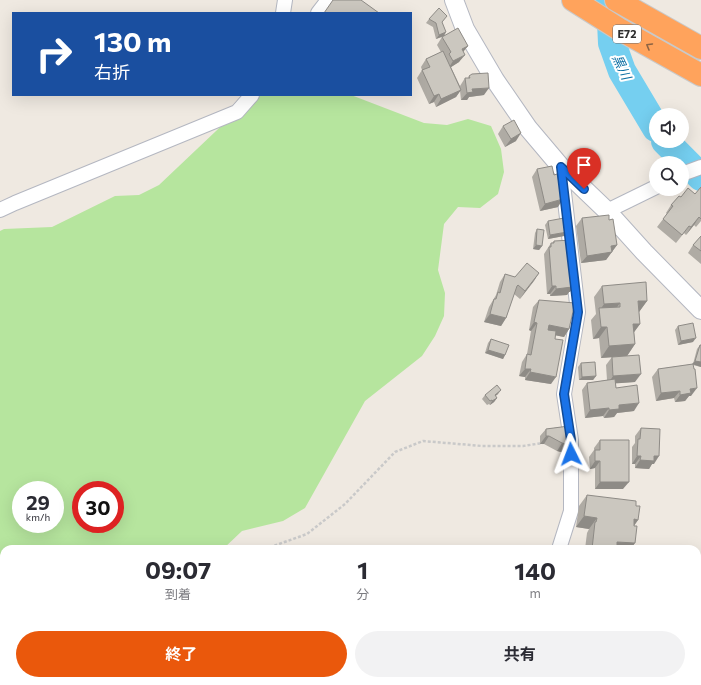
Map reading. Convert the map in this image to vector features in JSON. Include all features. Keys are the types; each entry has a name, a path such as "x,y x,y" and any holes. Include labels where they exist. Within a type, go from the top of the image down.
{"highway":[{"name":"E72","path":"573,0 619,29 692,70"},
{"name":"E72","path":"616,0 701,48"}],"street":[{"path":"283,12 285,0"},
{"path":"319,12 328,0"},
{"path":"454,0 465,29 495,80 528,128 561,167 607,211 644,252 701,310"},
{"path":"0,210 237,112 251,96"},
{"path":"560,545 571,511 571,440 564,394 578,312 561,167"},
{"path":"689,172 701,167"},
{"path":"607,211 649,190"}],"path":[{"path":"276,545 307,534 345,504 395,452 423,441 482,446 523,446 544,443"}],"green space":[{"path":"253,96 354,96 424,123 447,125 468,119 491,126 501,149 504,172 498,194 480,208 458,207 444,224 438,270 445,293 444,316 435,336 422,356 365,401 305,508 283,521 242,531 227,545 0,545 0,231 4,229 52,227 115,196 139,195 159,185"}],"building":[{"path":"333,0 361,0 378,12 325,12"},
{"path":"439,8 447,16 442,22 446,32 439,35 436,23 429,19"},
{"path":"458,28 468,46 462,49 465,55 453,61 449,54 451,52 442,37"},
{"path":"443,51 461,90 441,99 439,94 434,96 422,70 430,67 426,59"},
{"path":"488,73 489,88 472,89 473,92 467,93 465,78 470,78 469,76 472,74"},
{"path":"514,120 521,133 511,139 503,126"},
{"path":"552,166 554,175 557,174 563,199 545,204 537,169"},
{"path":"701,187 701,219 699,217 682,235 663,219 673,206 671,205 679,196 689,196 689,189 695,194"},
{"path":"609,215 609,220 613,219 617,245 611,246 612,252 587,256 582,218"},
{"path":"564,218 567,232 550,235 548,221"},
{"path":"537,229 544,230 542,246 536,245"},
{"path":"701,236 701,251 693,245"},
{"path":"572,240 575,285 572,285 572,287 556,289 556,286 552,286 549,247 551,247 551,243 554,243 554,241"},
{"path":"527,263 539,273 525,291 518,285 517,286 506,318 490,314 494,299 496,299 498,292 500,293 505,274 515,277"},
{"path":"646,282 647,301 638,301 640,324 633,324 635,344 609,346 607,327 601,327 599,308 620,307 620,303 604,304 602,286"},
{"path":"539,300 575,303 569,329 549,325 548,330 556,331 555,339 563,340 556,377 530,372 531,369 525,369 527,354 531,355 537,323 534,322"},
{"path":"693,323 696,338 681,341 678,326"},
{"path":"491,339 509,345 505,355 488,350"},
{"path":"701,345 701,362 695,361"},
{"path":"639,355 641,374 613,376 612,357"},
{"path":"595,362 596,376 582,377 581,363"},
{"path":"693,364 697,388 690,389 691,393 680,395 680,391 661,393 658,369"},
{"path":"615,379 616,388 637,385 639,403 619,405 619,409 609,410 609,408 590,410 587,383"},
{"path":"497,385 501,390 495,395 497,398 490,401 485,395"},
{"path":"569,426 571,445 546,436 546,429"},
{"path":"641,428 660,429 659,456 654,456 654,461 640,460 641,456 637,456 638,439 640,439"},
{"path":"600,440 629,440 629,482 600,482 600,461 595,461 595,450 600,450"},
{"path":"587,495 636,501 636,506 640,506 638,520 634,519 634,526 637,526 635,543 617,542 617,545 592,545 595,522 597,518 584,516"}],"waterway":[{"name":"黒川","path":"610,0 612,43 622,71 649,116"},
{"name":"黒川","path":"672,148 701,177"}],"route":[{"path":"571,454 571,440 564,394 578,312 561,167 584,189"}]}
